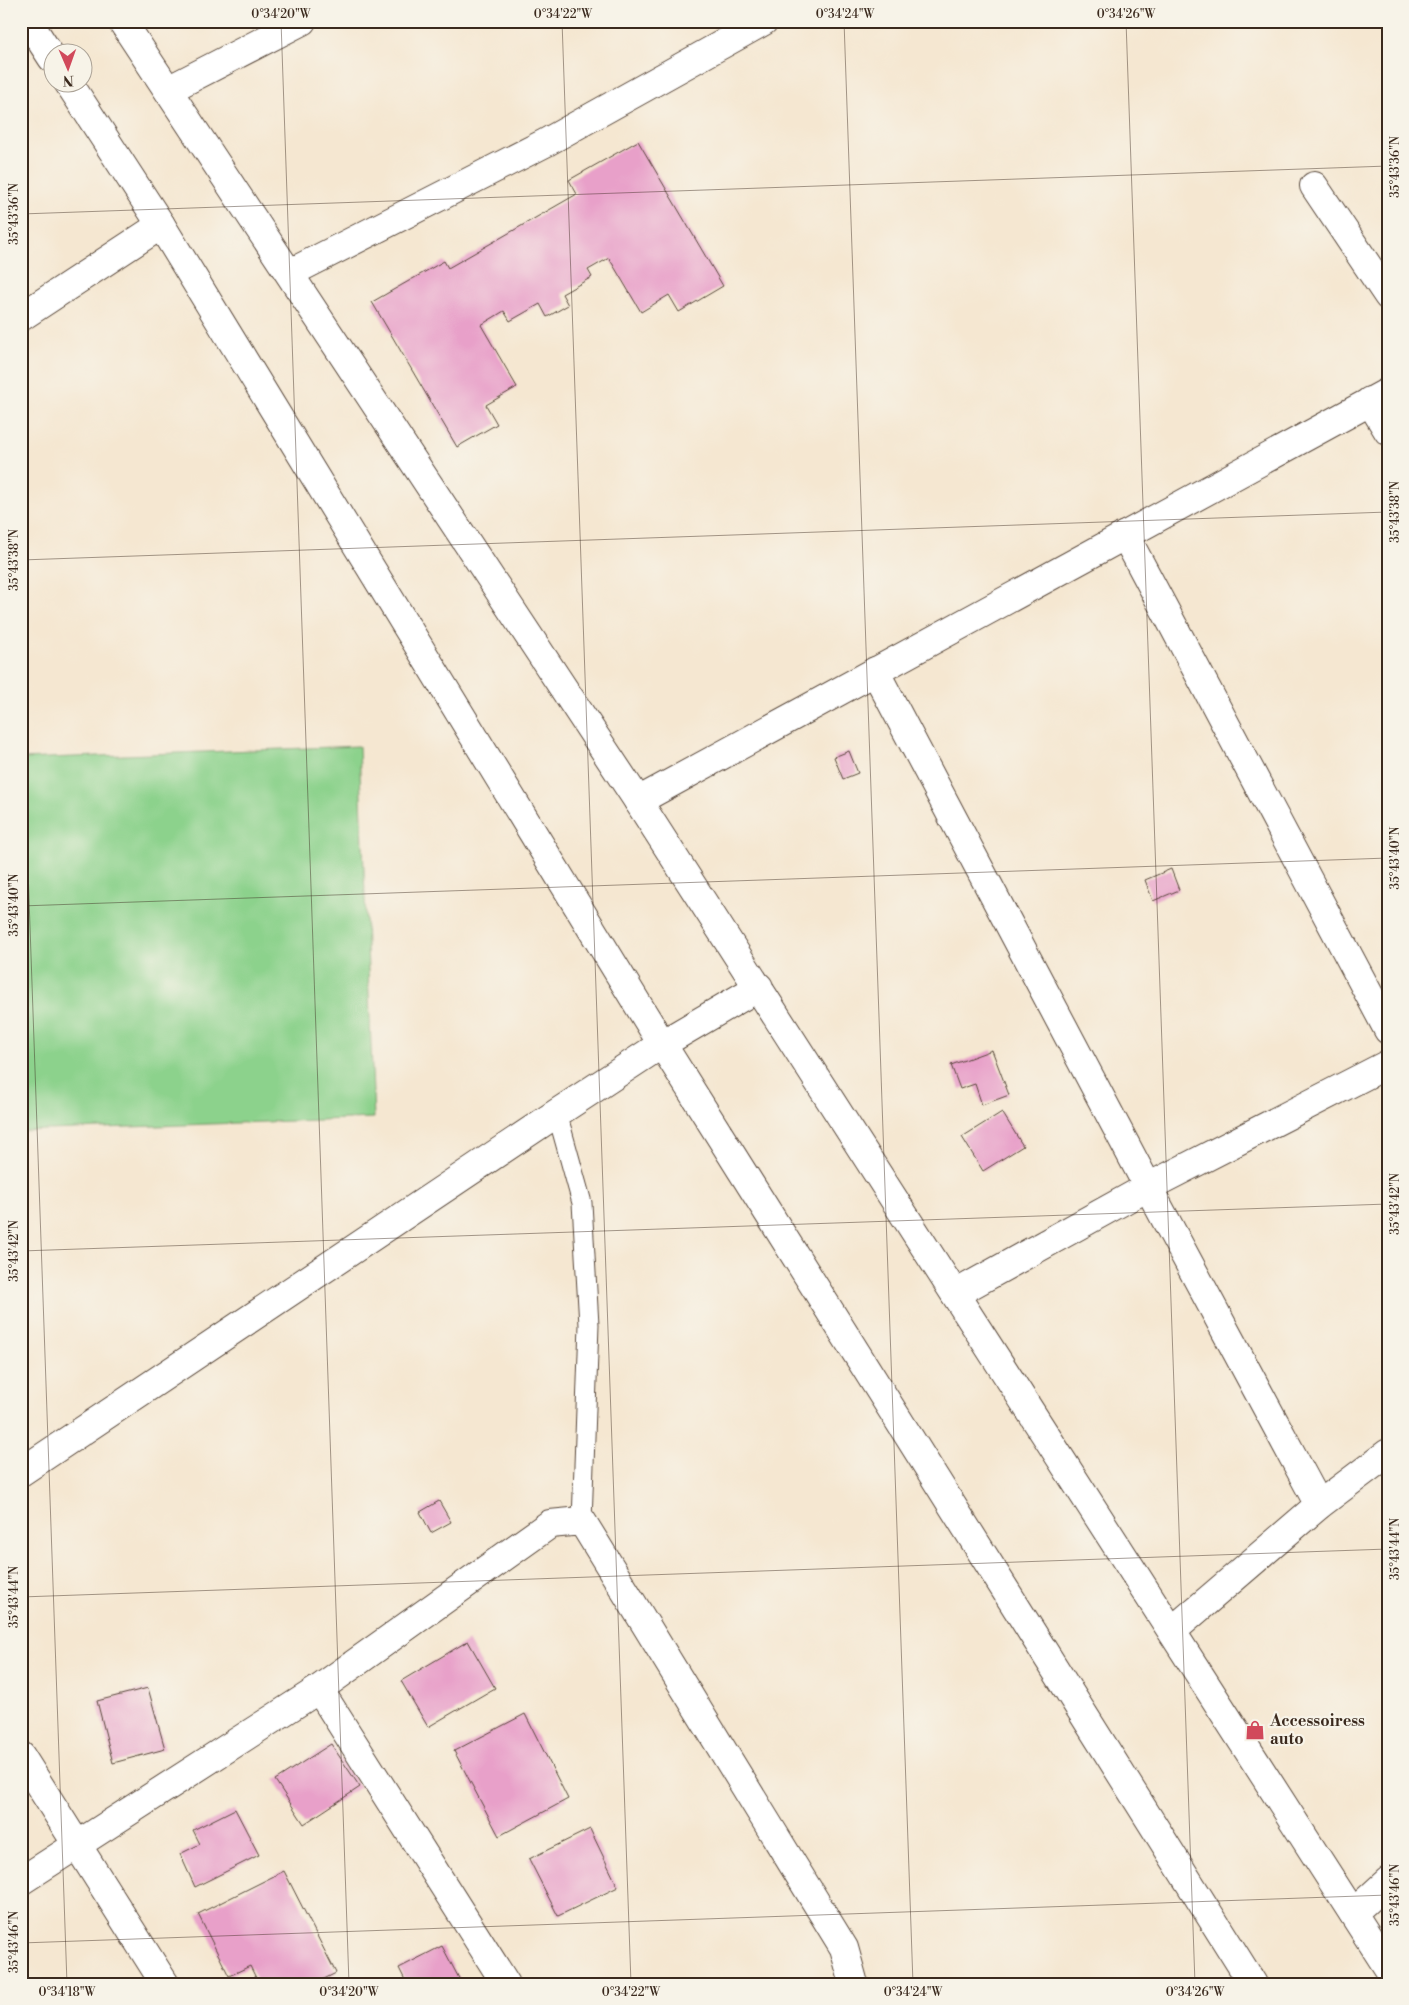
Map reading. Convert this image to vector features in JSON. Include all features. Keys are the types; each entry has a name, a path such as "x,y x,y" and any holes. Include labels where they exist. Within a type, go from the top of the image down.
{"street":[{"path":"28,21 42,43"},
{"path":"122,21 290,273 759,987 1388,1968"},
{"path":"168,90 302,21"},
{"path":"290,273 545,142 764,21"},
{"path":"75,92 161,225 662,1044 1253,1984"},
{"path":"1314,186 1388,296"},
{"path":"21,317 161,225"},
{"path":"638,801 1379,396 1388,431"},
{"path":"1125,535 1388,1030"},
{"path":"876,671 1148,1188 1319,1505"},
{"path":"21,1472 557,1113 662,1044 759,987"},
{"path":"955,1294 1148,1188 1386,1070"},
{"path":"1172,1631 1319,1505 1388,1453"},
{"path":"21,1881 319,1689 550,1524 582,1521 844,1948 854,1984"},
{"path":"319,1689 506,1984"},
{"path":"21,1756 165,1984"},
{"path":"1353,1913 1388,1881"}],"lane":[{"path":"557,1113 582,1204 589,1325 582,1521"}],"green space":[{"path":"359,746 374,1118 21,1131 21,759"}],"building":[{"path":"638,141 723,286 679,312 669,295 641,312 609,258 588,270 592,277 562,294 568,305 547,317 540,304 510,321 504,311 481,325 517,387 486,405 497,424 457,447 372,302 444,261 448,268 577,194 569,180"},
{"path":"849,751 858,773 843,779 834,757"},
{"path":"1171,869 1179,890 1153,901 1145,880"},
{"path":"992,1050 1009,1095 982,1105 975,1084 960,1089 951,1065"},
{"path":"1002,1112 1023,1146 983,1171 962,1137"},
{"path":"439,1501 451,1522 431,1533 420,1512"},
{"path":"468,1641 495,1688 428,1727 401,1681"},
{"path":"148,1688 165,1749 113,1763 97,1701"},
{"path":"525,1714 568,1799 499,1836 454,1751"},
{"path":"331,1744 360,1787 304,1824 275,1780"},
{"path":"235,1809 259,1855 195,1887 180,1854 200,1844 193,1830"},
{"path":"590,1829 618,1887 558,1916 529,1859"},
{"path":"284,1871 336,1973 318,1982 319,1984 259,1984 250,1966 229,1976 198,1914"},
{"path":"442,1946 462,1984 407,1984 399,1968"}],"place":[{"name":"Accessoiress auto","path":"1255,1730"}]}
